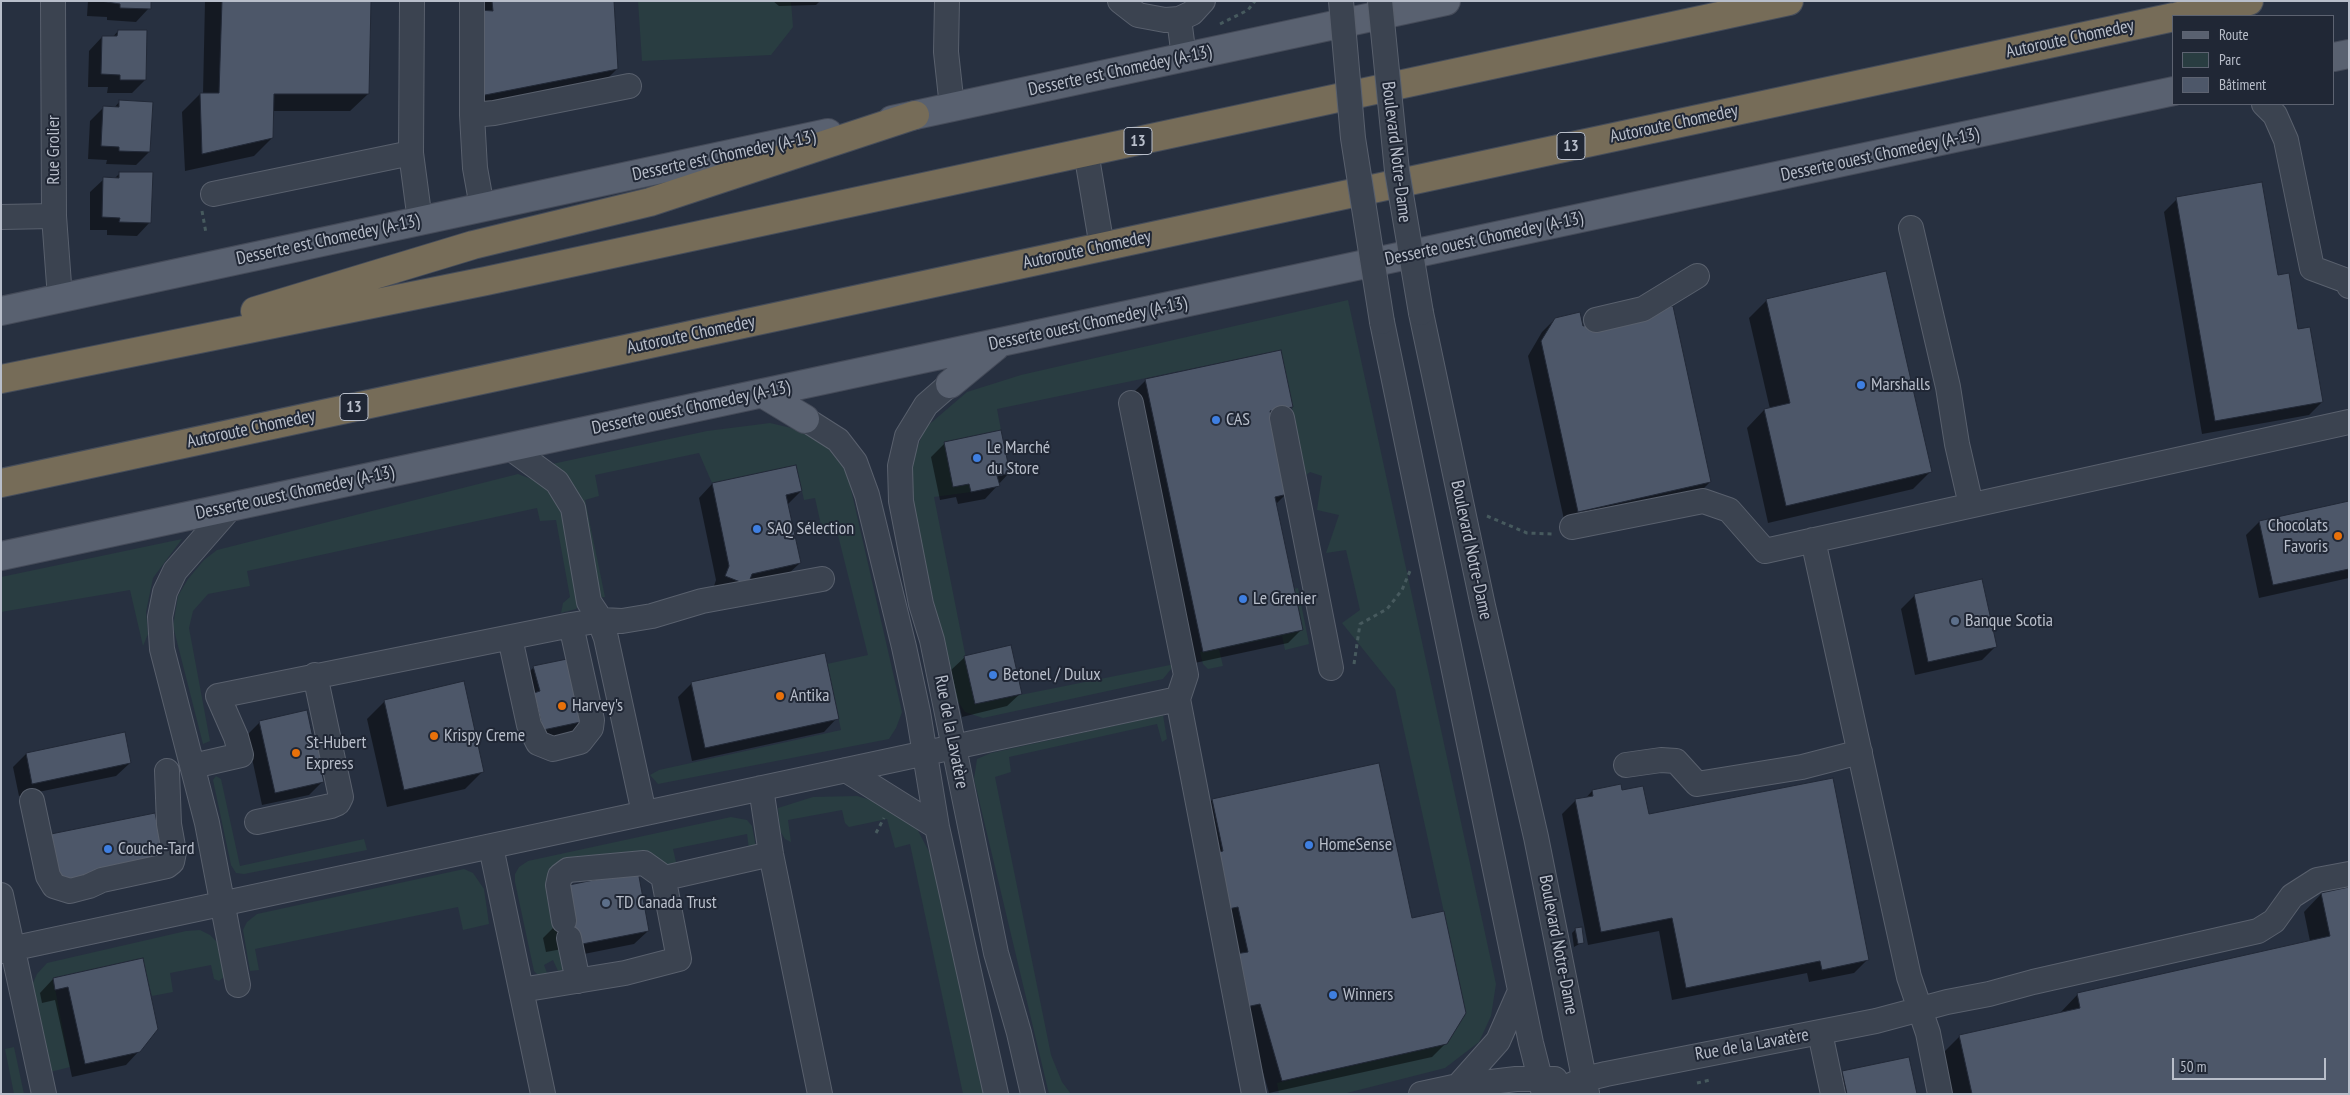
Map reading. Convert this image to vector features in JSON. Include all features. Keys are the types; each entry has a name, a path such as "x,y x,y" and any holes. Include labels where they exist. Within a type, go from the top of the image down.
{"highway":[{"name":"13","path":"1,379 486,281 1789,1"},
{"path":"2184,15 2249,1"},
{"name":"Autoroute Chomedey","path":"1,483 2172,17"},
{"path":"102,358 473,245 650,202 914,115"}],"main road":[{"name":"Desserte est Chomedey (A-13)","path":"1,311 1446,1"},
{"path":"2335,57 2349,54"},
{"name":"Desserte ouest Chomedey (A-13)","path":"1,556 2172,91"},
{"path":"950,384 1000,343"},
{"path":"762,393 805,420"}],"street":[{"name":"Rue Grolier","path":"54,1 54,216 60,298"},
{"path":"412,1 412,153 420,221"},
{"path":"472,1 472,115 475,168 482,207"},
{"path":"947,1 946,52 952,107"},
{"path":"1120,1 1138,15 1166,20 1179,19 1192,12 1203,1"},
{"path":"1341,1 1354,148 1382,322 1520,991 1545,1089"},
{"name":"Boulevard Notre-Dame","path":"1380,1 1397,170 1421,313 1483,606 1536,837 1586,1086"},
{"path":"1179,19 1184,58"},
{"path":"472,115 508,110 629,86"},
{"path":"2265,105 2275,116 2286,140 2312,268 2347,281 2349,286"},
{"path":"1086,152 1102,247"},
{"path":"208,203 412,153"},
{"path":"1,217 54,216"},
{"path":"1911,228 1948,387 1957,444 1971,505"},
{"path":"1596,320 1643,308 1697,276"},
{"name":"Rue de la Lavatère","path":"950,384 926,405 907,436 902,452 900,483 903,515 921,604 932,640 996,953 1019,1033 1033,1094"},
{"path":"1130,403 1186,675 1178,699 1254,1094"},
{"path":"1282,418 1342,666"},
{"name":"Rue de la Lavatère","path":"805,420 838,440 855,462 861,477 904,647 937,827 996,1094"},
{"path":"1572,527 1703,501 1729,510 1765,551 2349,422"},
{"path":"509,447 557,482 570,499 577,522 589,602 597,614 606,638 644,813"},
{"path":"231,507 182,561 169,582 160,617 162,649 194,766 224,905 238,985"},
{"path":"1813,540 1908,978 1928,1033 1940,1094"},
{"path":"194,766 241,755 236,737 218,696 571,625 599,621 622,621 652,616 702,601 822,579"},
{"path":"510,638 529,725 538,743 553,749 580,742 591,728 592,720 571,625"},
{"path":"257,822 335,805 341,797 315,676"},
{"path":"7,950 1178,699"},
{"path":"1626,765 1661,760 1676,761 1697,784 1802,767 1860,752"},
{"path":"846,770 937,827"},
{"path":"32,801 48,876 54,886 70,891 102,880 167,866 172,862 174,852 169,824 167,771"},
{"path":"761,788 771,854 820,1094"},
{"path":"491,847 543,1094"},
{"path":"578,982 558,885 560,876 568,870 644,863 665,878 771,854"},
{"name":"Rue de la Lavatère","path":"1421,1094 1458,1086 1516,1079 1545,1089 1586,1086 1725,1049 1820,1033 2258,931 2274,922 2292,896 2317,880 2349,874"},
{"path":"522,990 625,973 679,959 665,878"},
{"path":"1,895 7,950 44,1094"},
{"path":"1458,1086 1498,1041 1520,991"},
{"path":"1820,1033 1833,1094"}],"path":[{"path":"1218,25 1248,10 1255,1"},
{"path":"206,233 208,203"},
{"path":"1481,514 1527,533 1556,534 1572,527"},
{"path":"1342,666 1360,624 1387,609 1402,590 1413,564"},
{"name":"Rue de la Lavatère","path":"1697,1083 1710,1080"}],"green space":[{"path":"638,1 791,1 793,27 771,55 642,61"},
{"path":"1348,300 1496,984 1491,1016 1479,1042 1445,1068 1343,1094 1279,1094 1277,1083 1447,1044 1466,1013 1395,689 1342,623 1360,610 1346,550 1326,553 1339,515 1317,510 1322,476 1310,472 1305,476 1281,350 997,409 1001,430 944,442 953,487 969,484 971,492 934,497 975,704 1175,664 1163,679 983,718 965,712 955,697 918,531 909,469 925,428 967,392 1021,375"},
{"path":"770,423 800,430 827,447 847,472 902,712 896,728 889,739 658,784 650,775 659,770 841,730 827,664 868,655 837,531 823,534 815,498 804,500 796,465 712,483 699,453 595,475 599,496 585,500 605,597 598,598 578,498 568,476 552,464 707,431"},
{"path":"518,474 547,485 562,505 580,604 576,609 561,613 563,603 570,597 556,520 540,521 537,508 247,571 250,586 208,594 193,611 189,628 210,741 203,744 173,626 178,596 188,579 204,560 217,550"},
{"path":"182,539 153,578 146,612 148,634 143,646 130,590 1,612 1,577"},
{"path":"1298,588 1309,644 1285,650 1282,636 1219,649 1223,666 1208,669 1203,664 1200,652 1303,630 1294,589"},
{"path":"1163,715 1167,739 1162,742 1157,724 1009,757 1011,772 995,777 1051,1055 1062,1082 1071,1094 1049,1094 974,779 977,759 991,753"},
{"path":"216,776 221,779 240,866 364,839 367,850 244,874 236,873 231,865 213,780"},
{"path":"857,796 888,805 915,825 934,861 984,1094 963,1094 910,844 895,848 887,819 849,827 845,823 842,810 788,820 791,842 785,839 780,831 778,808 813,797"},
{"path":"731,817 747,820 752,826 756,847 749,849 747,834 673,849 677,866 566,864 568,968 558,971 553,960 544,965 547,973 538,975 534,971 515,882 515,874 519,867 528,861"},
{"path":"464,869 473,873 484,889 489,924 463,930 458,907 255,949 259,970 250,971 243,930 247,922 257,914"},
{"path":"200,930 210,935 217,942 224,977 219,981 214,979 211,965 170,973 173,992 152,996 142,958 53,978 70,1067 50,1072 32,985 37,974 47,963 186,931"},
{"path":"14,1047 24,1094 14,1094 5,1049"}],"building":[{"path":"100,1 151,1 151,9 120,8 120,4"},
{"path":"222,1 371,1 369,94 274,94 273,138 202,154 200,93 219,93"},
{"path":"492,1 614,1 618,69 480,96 479,10 493,11"},
{"path":"118,30 147,30 146,80 120,80 120,75 101,74 102,36 117,36"},
{"path":"119,100 153,102 150,152 119,151 119,147 101,146 103,106 119,107"},
{"path":"119,172 153,172 151,223 119,222 120,218 102,217 103,177 119,178"},
{"path":"2262,182 2278,275 2289,273 2298,329 2310,327 2323,402 2215,421 2176,197"},
{"path":"1886,271 1932,472 1786,506 1764,409 1790,403 1766,299"},
{"path":"1673,306 1711,482 1578,512 1541,341 1555,318 1580,312 1583,326"},
{"path":"1281,350 1293,407 1270,411 1288,494 1275,497 1303,630 1203,652 1145,379"},
{"name":"Le Marché du Store","path":"1001,430 1010,473 997,476 1000,486 971,492 969,484 953,487 944,442"},
{"name":"SAQ Sélection","path":"796,465 802,491 786,495 801,563 752,574 748,585 725,576 729,566 712,483"},
{"path":"2349,501 2349,569 2273,585 2259,521"},
{"name":"Banque Scotia","path":"1982,579 1997,647 1928,662 1914,594"},
{"name":"Betonel / Dulux","path":"1011,645 1022,694 975,704 964,656"},
{"path":"825,653 839,719 705,748 691,682"},
{"name":"Harvey's","path":"572,658 590,720 543,730 534,693 540,691 533,666"},
{"name":"Krispy Creme","path":"464,681 484,772 404,790 384,700"},
{"name":"St-Hubert Express","path":"307,710 313,738 322,736 328,768 321,770 324,782 275,793 259,721"},
{"path":"125,732 131,763 32,784 26,753"},
{"path":"1379,763 1412,918 1444,911 1466,1013 1447,1044 1282,1081 1260,1004 1246,1007 1235,954 1248,952 1238,907 1223,910 1212,854 1223,851 1212,799"},
{"path":"1833,778 1869,960 1822,970 1820,961 1686,988 1672,918 1601,932 1575,799 1593,796 1592,790 1621,784 1622,790 1643,786 1649,814"},
{"name":"Couche-Tard","path":"155,813 165,863 60,884 51,834"},
{"name":"TD Canada Trust","path":"638,871 649,931 577,945 559,939 556,924 564,886"},
{"path":"2349,887 2349,1094 1972,1094 1959,1035 2080,1008 2077,993 2330,936 2321,893"},
{"path":"1582,927 1584,943 1578,944 1575,928"},
{"path":"143,958 158,1029 140,1052 85,1064 68,987 55,990 53,978"},
{"path":"1909,1057 1917,1094 1847,1094 1842,1071"}],"place":[{"name":"Marshalls","path":"1861,385"},
{"name":"CAS","path":"1216,420"},
{"name":"Le Marché du Store","path":"977,458"},
{"name":"SAQ Sélection","path":"757,529"},
{"name":"Chocolats Favoris","path":"2338,536"},
{"name":"Le Grenier","path":"1243,599"},
{"name":"Banque Scotia","path":"1955,621"},
{"name":"Betonel / Dulux","path":"993,675"},
{"name":"Antika","path":"780,696"},
{"name":"Harvey's","path":"562,706"},
{"name":"Krispy Creme","path":"434,736"},
{"name":"St-Hubert Express","path":"296,753"},
{"name":"HomeSense","path":"1309,845"},
{"name":"Couche-Tard","path":"108,849"},
{"name":"TD Canada Trust","path":"606,903"},
{"name":"Winners","path":"1333,995"}]}
